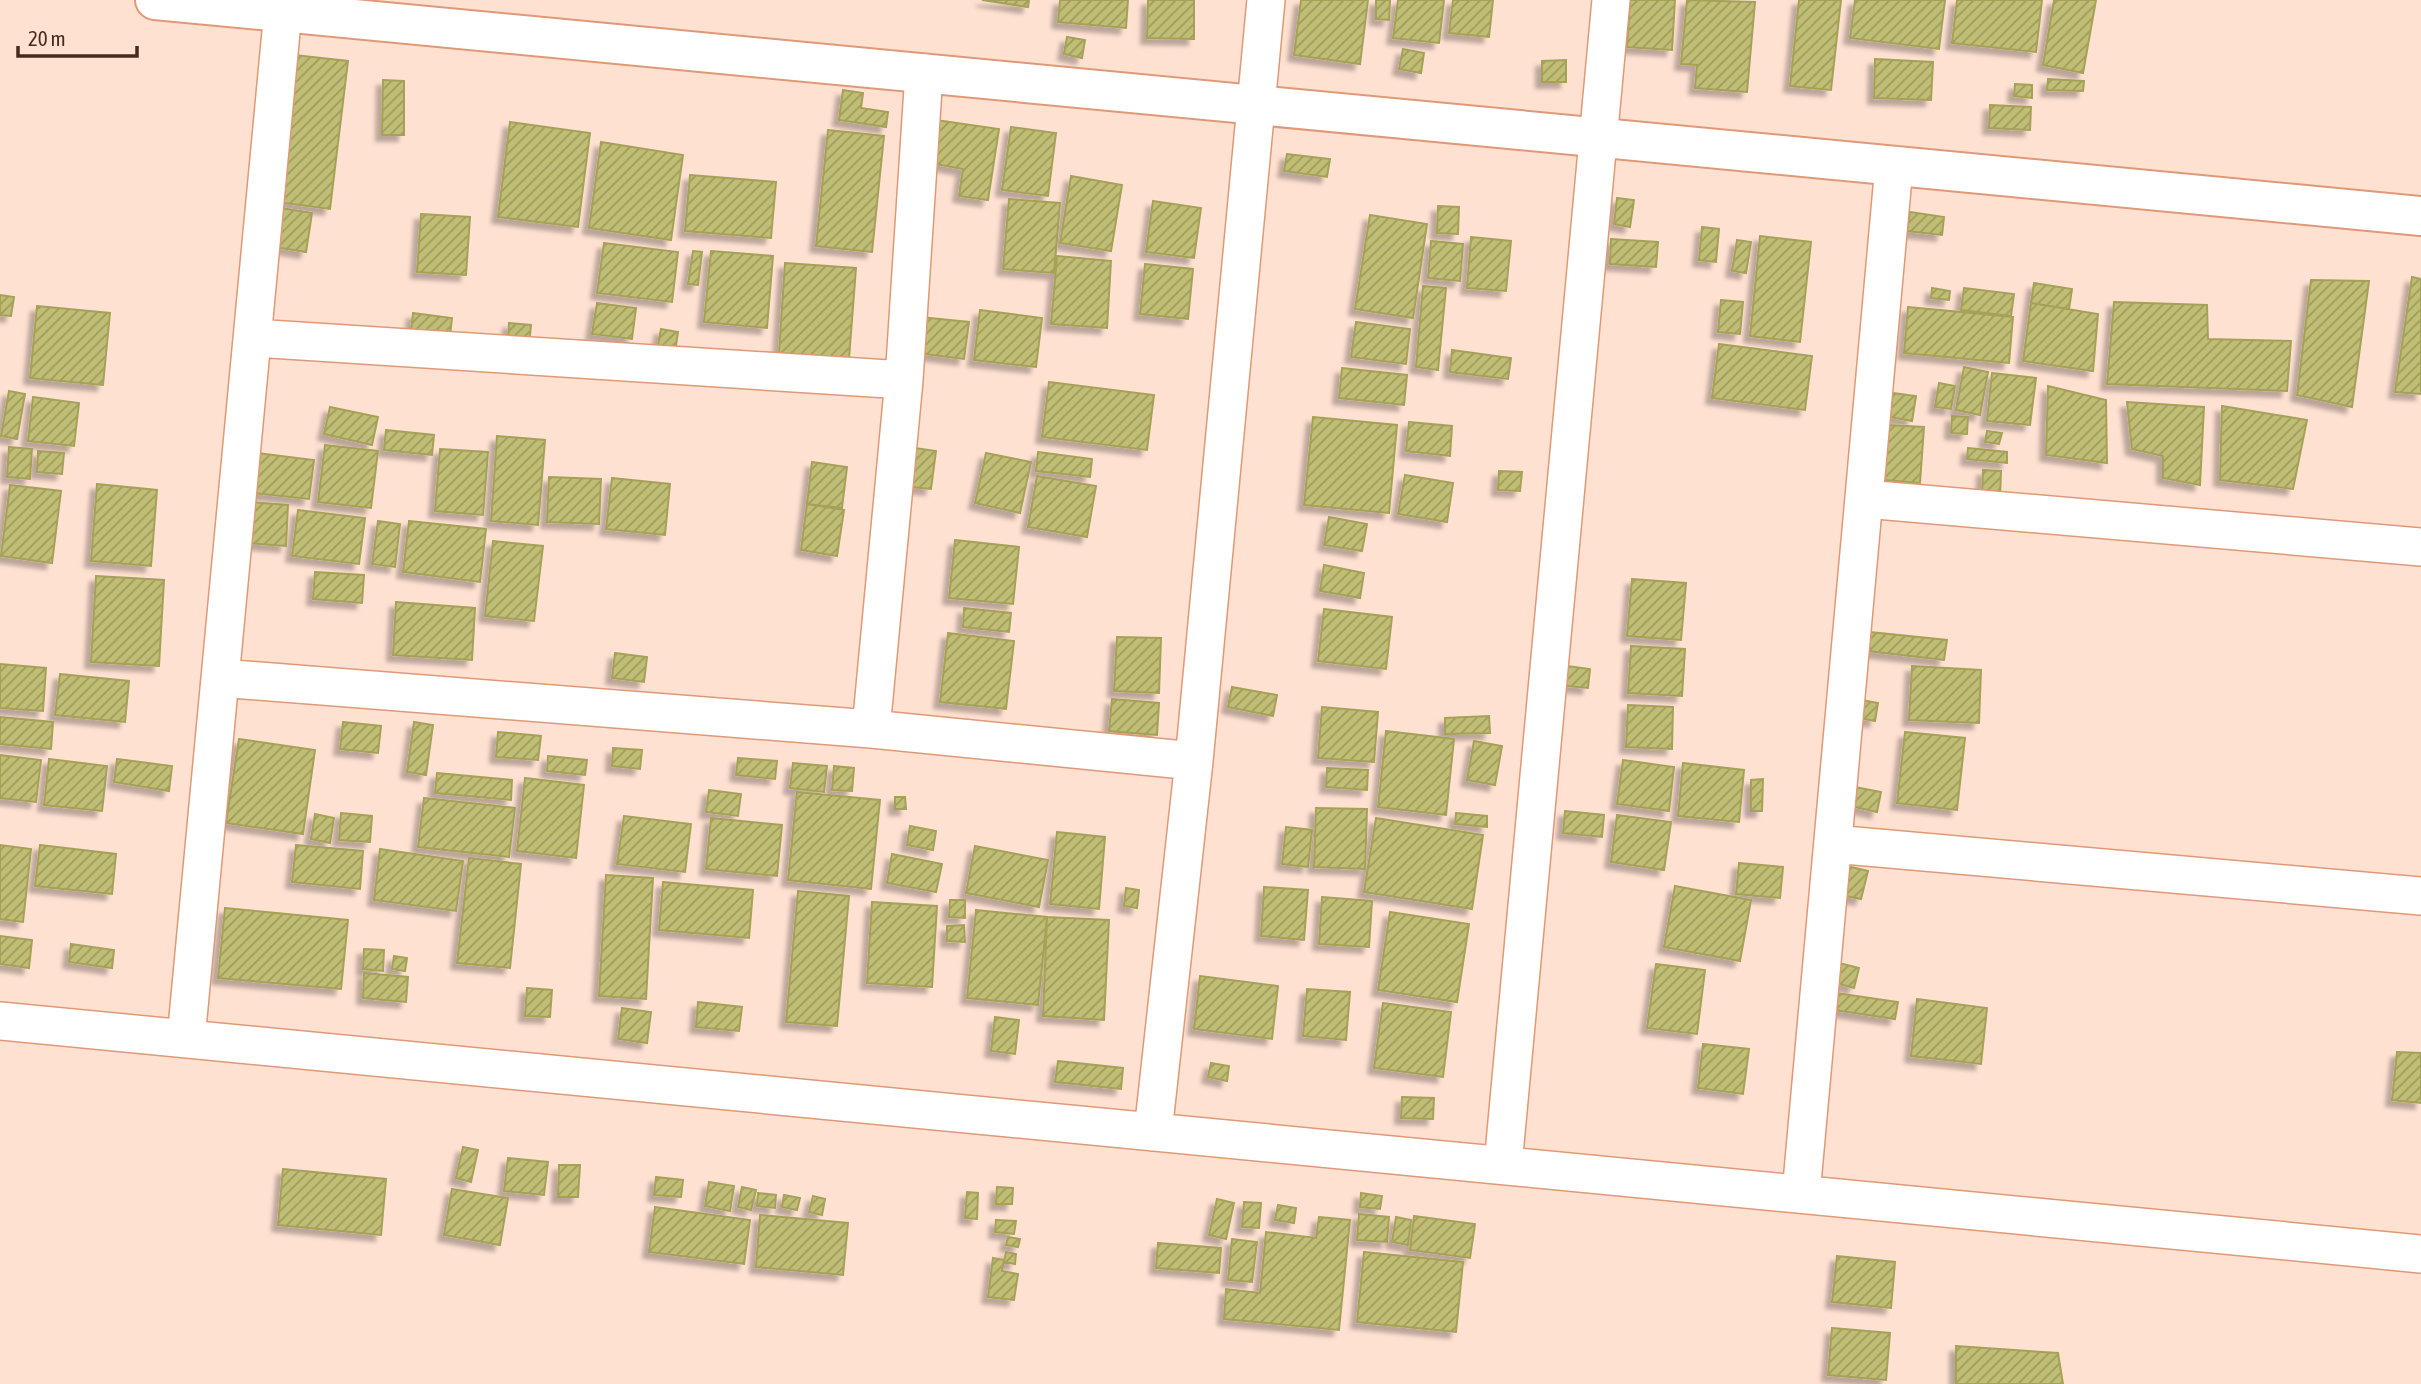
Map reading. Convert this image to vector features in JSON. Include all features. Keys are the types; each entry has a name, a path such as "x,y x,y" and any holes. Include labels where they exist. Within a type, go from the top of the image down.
{"street":[{"path":"155,0 283,6 923,74 2421,216"},
{"path":"1153,1132 1194,761 1266,0"},
{"path":"1503,1165 1611,0"},
{"path":"186,1039 283,6"},
{"path":"871,729 904,380 923,74"},
{"path":"1801,1194 1894,166"},
{"path":"253,338 904,380"},
{"path":"1865,499 2421,547"},
{"path":"220,678 871,729 1194,761"},
{"path":"1833,845 2421,896"},
{"path":"0,1021 2421,1254"}],"building":[{"path":"982,0 1029,0 1028,7"},
{"path":"1060,0 1128,0 1126,28 1058,22"},
{"path":"1148,0 1194,0 1194,39 1147,38"},
{"path":"1301,0 1368,0 1360,64 1294,55"},
{"path":"1376,0 1390,0 1389,20 1376,19"},
{"path":"1398,0 1444,0 1439,43 1393,38"},
{"path":"1453,0 1493,0 1489,37 1449,33"},
{"path":"1630,0 1675,0 1672,50 1627,47"},
{"path":"1687,0 1755,2 1747,92 1695,88 1697,65 1681,64"},
{"path":"1799,0 1841,0 1831,90 1790,86"},
{"path":"1855,0 1945,0 1939,49 1850,38"},
{"path":"1957,0 2042,0 2036,52 1952,43"},
{"path":"2054,0 2096,0 2083,73 2043,65"},
{"path":"1067,37 1085,40 1082,58 1064,54"},
{"path":"1403,49 1424,53 1421,73 1399,69"},
{"path":"294,55 348,61 330,209 276,202"},
{"path":"1875,59 1933,62 1931,100 1874,98"},
{"path":"1566,60 1566,82 1542,82 1542,61"},
{"path":"2048,79 2084,81 2083,91 2047,90"},
{"path":"383,80 404,81 404,135 382,135"},
{"path":"2015,84 2032,85 2032,98 2014,96"},
{"path":"843,90 863,93 861,108 888,112 886,127 839,120"},
{"path":"1990,105 2031,107 2030,130 1989,128"},
{"path":"936,120 999,129 988,200 959,196 963,169 930,163"},
{"path":"510,122 590,133 578,227 498,217"},
{"path":"1011,127 1056,133 1048,196 1002,190"},
{"path":"828,130 884,136 872,252 816,246"},
{"path":"601,142 683,155 671,240 589,228"},
{"path":"1287,154 1330,159 1327,177 1284,171"},
{"path":"690,175 776,182 771,238 685,231"},
{"path":"1071,176 1122,185 1111,251 1060,243"},
{"path":"1617,198 1634,200 1630,227 1614,224"},
{"path":"1009,199 1060,203 1054,273 1003,269"},
{"path":"1153,201 1201,208 1194,258 1146,252"},
{"path":"1438,206 1459,207 1458,234 1437,233"},
{"path":"281,208 312,213 306,252 275,247"},
{"path":"1910,212 1944,217 1942,235 1907,231"},
{"path":"421,214 470,217 466,275 417,272"},
{"path":"1370,215 1427,224 1413,318 1355,309"},
{"path":"1702,227 1719,229 1716,262 1699,260"},
{"path":"1760,236 1811,242 1800,342 1750,336"},
{"path":"1471,237 1511,241 1506,291 1467,288"},
{"path":"1611,239 1658,242 1656,267 1610,264"},
{"path":"1737,240 1751,242 1746,273 1732,271"},
{"path":"1431,241 1463,244 1460,281 1428,278"},
{"path":"604,243 678,252 672,302 597,293"},
{"path":"693,251 702,252 698,285 688,284"},
{"path":"711,251 773,256 767,328 704,322"},
{"path":"1057,256 1111,261 1107,328 1051,324"},
{"path":"785,263 856,268 849,359 779,353"},
{"path":"1145,264 1193,269 1188,319 1140,314"},
{"path":"2412,277 2421,279 2421,394 2395,392"},
{"path":"2311,280 2369,281 2352,407 2297,395"},
{"path":"2034,283 2072,289 2069,309 2031,303"},
{"path":"1423,286 1446,288 1438,370 1416,367"},
{"path":"1932,288 1950,291 1949,300 1931,298"},
{"path":"1964,288 2014,294 2011,316 1961,310"},
{"path":"0,295 14,297 11,316 0,315"},
{"path":"1721,300 1743,302 1740,334 1718,332"},
{"path":"2114,302 2207,305 2208,339 2291,341 2287,391 2107,384"},
{"path":"597,303 636,308 632,339 592,334"},
{"path":"2031,303 2098,314 2093,371 2023,361"},
{"path":"37,306 110,313 103,385 30,378"},
{"path":"1908,307 2013,317 2009,363 1904,353"},
{"path":"980,310 1042,318 1036,367 974,360"},
{"path":"413,313 452,318 450,336 411,331"},
{"path":"920,317 969,322 964,359 916,353"},
{"path":"1356,322 1410,329 1406,364 1351,357"},
{"path":"509,323 531,325 529,345 508,343"},
{"path":"661,329 678,332 674,359 656,356"},
{"path":"1719,344 1812,356 1805,410 1712,398"},
{"path":"1452,350 1511,358 1508,379 1450,372"},
{"path":"1964,367 1988,372 1980,415 1956,410"},
{"path":"1342,368 1407,375 1404,405 1339,398"},
{"path":"1992,373 2036,378 2030,425 1987,421"},
{"path":"1049,382 1154,395 1147,450 1042,437"},
{"path":"1939,383 1955,386 1951,409 1935,407"},
{"path":"2048,386 2106,400 2107,463 2046,455"},
{"path":"9,391 25,394 17,439 1,436"},
{"path":"1893,393 1916,396 1912,421 1890,417"},
{"path":"33,397 79,403 74,446 28,441"},
{"path":"2127,402 2204,407 2200,485 2163,478 2163,456 2132,449"},
{"path":"2222,406 2307,420 2293,489 2220,480"},
{"path":"330,407 378,417 372,445 324,434"},
{"path":"1952,416 1968,417 1967,434 1951,433"},
{"path":"1313,417 1397,425 1389,513 1304,505"},
{"path":"1409,422 1452,426 1450,456 1406,451"},
{"path":"1888,425 1924,427 1920,483 1884,480"},
{"path":"386,430 434,435 432,455 384,450"},
{"path":"1987,431 2002,433 1999,444 1985,442"},
{"path":"497,436 545,440 538,525 491,521"},
{"path":"325,445 378,451 371,508 318,502"},
{"path":"9,447 32,449 30,479 7,477"},
{"path":"915,448 936,451 931,489 911,487"},
{"path":"1968,448 2007,452 2007,463 1967,459"},
{"path":"440,449 488,452 483,515 435,511"},
{"path":"38,451 64,453 62,474 37,472"},
{"path":"1038,452 1092,459 1090,477 1036,471"},
{"path":"257,453 314,460 309,499 252,493"},
{"path":"986,453 1031,462 1020,513 975,503"},
{"path":"812,462 847,467 842,508 807,504"},
{"path":"1983,470 2001,471 2000,498 1982,497"},
{"path":"1499,471 1522,472 1520,491 1498,490"},
{"path":"1405,475 1453,483 1447,522 1398,514"},
{"path":"1037,476 1096,486 1087,537 1028,527"},
{"path":"549,477 601,479 599,524 547,522"},
{"path":"612,478 670,484 665,535 606,529"},
{"path":"97,484 157,490 151,566 91,561"},
{"path":"10,485 61,491 52,563 1,556"},
{"path":"250,502 288,505 286,546 247,543"},
{"path":"807,504 844,510 837,556 801,550"},
{"path":"298,510 365,518 359,564 292,556"},
{"path":"1329,517 1367,524 1362,551 1324,545"},
{"path":"378,521 400,524 395,567 372,564"},
{"path":"409,521 486,529 480,582 403,572"},
{"path":"955,540 1019,547 1013,604 949,598"},
{"path":"493,541 543,546 534,621 485,616"},
{"path":"1324,565 1364,573 1360,598 1320,591"},
{"path":"315,572 364,575 362,603 313,599"},
{"path":"96,576 164,580 159,666 91,662"},
{"path":"1632,579 1686,583 1681,640 1627,636"},
{"path":"396,602 475,608 472,660 393,655"},
{"path":"964,608 1011,613 1009,632 963,627"},
{"path":"1324,609 1392,617 1386,669 1318,661"},
{"path":"1870,632 1947,640 1944,660 1868,651"},
{"path":"948,633 1014,641 1006,709 940,702"},
{"path":"1117,637 1161,638 1159,693 1114,691"},
{"path":"1631,646 1685,649 1682,696 1628,693"},
{"path":"615,653 647,657 644,682 612,678"},
{"path":"0,664 46,668 43,711 0,708"},
{"path":"1560,665 1590,669 1588,688 1558,685"},
{"path":"1912,666 1981,670 1979,723 1909,720"},
{"path":"60,674 129,681 125,722 55,715"},
{"path":"1232,687 1277,695 1273,716 1228,707"},
{"path":"1112,699 1159,703 1157,735 1109,731"},
{"path":"1862,700 1878,703 1875,721 1859,718"},
{"path":"1628,705 1673,707 1672,749 1626,747"},
{"path":"1322,707 1378,712 1374,762 1318,758"},
{"path":"1489,716 1490,733 1445,734 1445,718"},
{"path":"0,717 53,722 51,749 0,744"},
{"path":"343,722 381,726 378,753 340,749"},
{"path":"414,722 433,725 426,775 407,772"},
{"path":"1386,731 1454,739 1446,815 1378,807"},
{"path":"498,732 541,736 538,760 496,757"},
{"path":"1905,732 1965,738 1957,810 1897,803"},
{"path":"239,739 315,750 303,834 226,823"},
{"path":"1474,741 1502,746 1495,785 1467,780"},
{"path":"613,748 642,750 640,769 612,766"},
{"path":"0,755 41,760 36,802 0,798"},
{"path":"548,756 587,760 585,775 547,771"},
{"path":"738,758 777,761 775,779 736,775"},
{"path":"49,759 107,766 102,811 44,805"},
{"path":"117,759 172,766 169,791 114,782"},
{"path":"1623,760 1674,767 1669,811 1617,804"},
{"path":"793,763 827,766 824,792 790,788"},
{"path":"1683,763 1744,770 1739,822 1678,816"},
{"path":"834,766 854,768 852,791 832,790"},
{"path":"1327,768 1368,770 1367,790 1326,787"},
{"path":"437,773 512,780 511,800 435,793"},
{"path":"525,778 584,785 576,858 517,851"},
{"path":"1763,779 1762,811 1751,811 1751,780"},
{"path":"1855,787 1881,792 1877,812 1851,806"},
{"path":"709,790 741,794 738,816 706,812"},
{"path":"797,792 880,800 871,889 788,880"},
{"path":"895,797 905,797 906,809 895,809"},
{"path":"424,798 515,808 509,857 418,847"},
{"path":"1316,808 1367,809 1365,869 1314,867"},
{"path":"1565,811 1604,815 1602,837 1563,833"},
{"path":"341,813 372,816 370,842 339,840"},
{"path":"1456,813 1487,816 1487,827 1455,824"},
{"path":"315,814 334,818 330,843 311,839"},
{"path":"1617,815 1671,822 1664,870 1611,862"},
{"path":"624,816 691,824 685,872 617,864"},
{"path":"711,818 782,825 777,876 706,869"},
{"path":"1376,818 1483,835 1472,909 1364,892"},
{"path":"910,826 936,831 933,850 907,845"},
{"path":"1286,827 1312,830 1308,867 1282,864"},
{"path":"1057,832 1105,837 1099,909 1050,904"},
{"path":"0,845 31,849 23,922 0,919"},
{"path":"40,845 116,854 112,894 35,886"},
{"path":"296,845 363,851 360,889 292,882"},
{"path":"975,846 1048,860 1039,907 966,893"},
{"path":"380,849 463,861 456,911 374,900"},
{"path":"892,854 942,864 936,892 887,883"},
{"path":"469,858 521,864 510,968 457,963"},
{"path":"1739,863 1783,867 1780,898 1736,894"},
{"path":"1847,866 1868,871 1861,899 1841,895"},
{"path":"606,875 653,878 646,999 599,996"},
{"path":"663,882 753,890 749,938 659,930"},
{"path":"1675,886 1751,900 1740,961 1664,947"},
{"path":"1264,887 1308,890 1304,940 1261,936"},
{"path":"1126,888 1139,890 1137,908 1124,906"},
{"path":"798,891 849,896 837,1026 786,1022"},
{"path":"1322,897 1372,901 1369,947 1319,944"},
{"path":"950,900 965,900 965,918 949,917"},
{"path":"872,902 937,906 932,987 867,983"},
{"path":"225,908 348,920 341,989 218,978"},
{"path":"976,910 1047,917 1038,1005 967,998"},
{"path":"1390,912 1469,924 1457,1002 1378,990"},
{"path":"1047,917 1109,920 1104,1020 1043,1016"},
{"path":"964,925 965,942 947,941 947,926"},
{"path":"0,936 32,940 29,968 0,964"},
{"path":"71,944 114,950 112,968 69,962"},
{"path":"364,949 384,950 383,971 363,969"},
{"path":"394,956 407,958 405,971 392,969"},
{"path":"1839,963 1859,968 1854,988 1833,982"},
{"path":"1656,964 1705,970 1697,1034 1647,1028"},
{"path":"364,973 408,977 406,1002 363,998"},
{"path":"1200,976 1278,986 1272,1039 1194,1029"},
{"path":"527,988 552,990 550,1017 525,1016"},
{"path":"1307,989 1350,992 1346,1040 1303,1036"},
{"path":"1836,993 1898,1002 1895,1019 1834,1010"},
{"path":"1917,999 1987,1008 1981,1064 1911,1056"},
{"path":"698,1002 742,1007 739,1031 696,1027"},
{"path":"1383,1003 1451,1012 1443,1077 1374,1068"},
{"path":"622,1008 651,1012 647,1043 618,1039"},
{"path":"995,1017 1019,1020 1015,1054 991,1051"},
{"path":"1703,1044 1749,1049 1743,1094 1698,1088"},
{"path":"2397,1052 2421,1053 2421,1103 2392,1100"},
{"path":"1058,1061 1123,1068 1121,1089 1055,1082"},
{"path":"1211,1063 1229,1066 1227,1081 1208,1077"},
{"path":"1402,1097 1434,1098 1433,1119 1401,1118"},
{"path":"463,1147 478,1150 471,1182 456,1178"},
{"path":"508,1158 548,1162 544,1195 504,1191"},
{"path":"559,1165 580,1165 578,1197 558,1197"},
{"path":"283,1169 386,1179 381,1235 278,1225"},
{"path":"656,1177 683,1180 681,1197 654,1195"},
{"path":"709,1182 734,1186 730,1211 705,1206"},
{"path":"742,1187 756,1190 751,1210 738,1207"},
{"path":"997,1187 1013,1188 1012,1204 996,1204"},
{"path":"452,1189 508,1198 500,1245 444,1235"},
{"path":"967,1192 978,1193 977,1219 965,1218"},
{"path":"758,1193 776,1195 775,1208 757,1206"},
{"path":"1361,1193 1382,1196 1380,1209 1360,1207"},
{"path":"784,1195 800,1198 797,1210 782,1207"},
{"path":"813,1196 825,1199 822,1215 809,1212"},
{"path":"1217,1199 1234,1203 1226,1239 1209,1235"},
{"path":"1244,1202 1261,1203 1259,1228 1242,1227"},
{"path":"1278,1205 1296,1208 1294,1223 1275,1220"},
{"path":"655,1207 750,1220 744,1264 649,1252"},
{"path":"1359,1214 1389,1217 1387,1242 1357,1240"},
{"path":"760,1215 848,1223 843,1275 756,1267"},
{"path":"1414,1216 1475,1224 1470,1258 1410,1250"},
{"path":"1319,1217 1350,1220 1339,1330 1224,1319 1226,1289 1260,1293 1266,1232 1316,1238"},
{"path":"1396,1217 1411,1220 1408,1245 1392,1242"},
{"path":"996,1220 1016,1221 1014,1234 995,1232"},
{"path":"1008,1237 1020,1239 1018,1247 1006,1245"},
{"path":"1232,1239 1257,1242 1252,1282 1228,1280"},
{"path":"1158,1243 1221,1248 1219,1273 1156,1268"},
{"path":"1006,1252 1016,1254 1015,1264 1004,1262"},
{"path":"1364,1252 1463,1262 1456,1332 1357,1322"},
{"path":"1837,1256 1895,1262 1891,1308 1832,1302"},
{"path":"993,1258 1004,1260 1002,1271 1018,1274 1014,1300 988,1297"},
{"path":"1832,1328 1890,1333 1886,1380 1828,1375"},
{"path":"1956,1346 2058,1353 2063,1384 1956,1384"}]}
